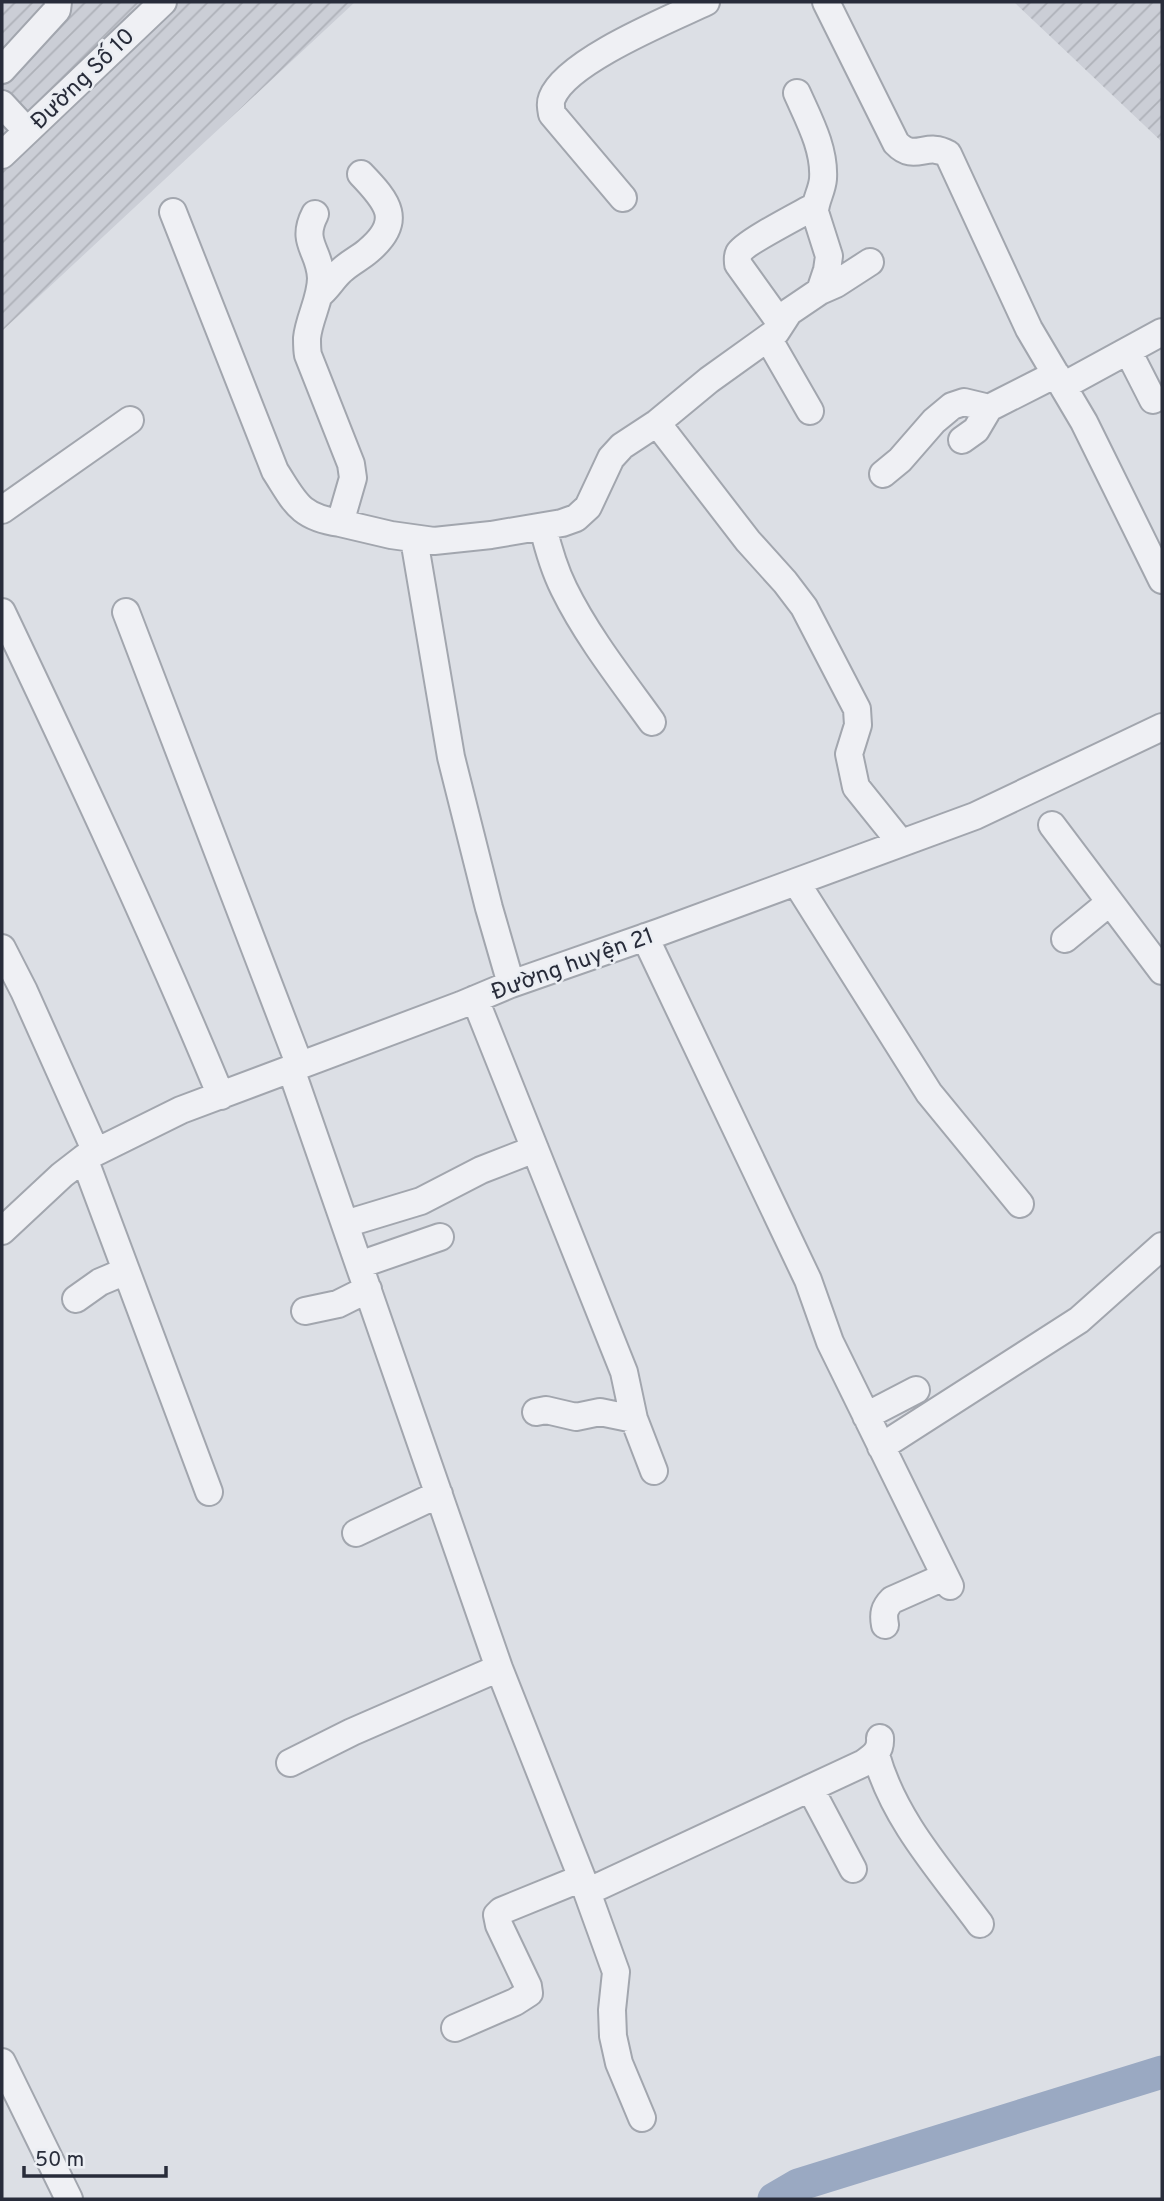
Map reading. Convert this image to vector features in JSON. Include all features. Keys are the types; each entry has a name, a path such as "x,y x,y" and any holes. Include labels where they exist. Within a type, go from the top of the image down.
{"street":[{"path":"2,70 57,10 58,2"},
{"name":"Đường Số 10","path":"2,155 163,2"},
{"path":"623,198 552,114 550,101 555,92 580,67 604,51 706,2"},
{"path":"825,2 896,143 904,151 940,149 948,154 1030,329 1084,422 1162,580"},
{"path":"796,93 811,125 822,160 822,182 815,206 816,219 829,256 820,290"},
{"path":"2,104 27,131"},
{"path":"319,295 342,270 377,242 389,224 387,204 361,174"},
{"path":"810,411 737,258 740,251 750,243 815,206"},
{"path":"173,212 275,471 297,506 313,517 414,539 445,540 543,527 576,518 588,507 611,458 622,446 657,424 719,372 774,331 789,313 820,290 836,284 870,262"},
{"path":"315,214 308,234 319,267 319,295 307,338 308,355 351,464 353,478 340,523"},
{"path":"883,474 952,406 964,402 989,408 1128,351 1162,332"},
{"path":"1128,351 1153,400"},
{"path":"962,440 976,430 989,408"},
{"path":"2,510 130,420"},
{"path":"657,424 748,541 804,607 857,709 858,725 849,754 856,788 901,843"},
{"path":"543,527 551,559 564,589 605,657 652,722"},
{"path":"414,539 451,757 511,984"},
{"path":"2,612 87,790 221,1096"},
{"path":"126,612 296,1067 345,1224 499,1668 585,1885 616,1972 612,2010 613,2035 619,2063 642,2118"},
{"name":"Đường huyện 21","path":"2,1231 61,1175 90,1155 181,1110 511,984 975,816 1162,727"},
{"path":"1052,825 1162,971"},
{"path":"796,882 929,1093 1020,1204"},
{"path":"1065,939 1110,902"},
{"path":"645,937 808,1280 830,1342 947,1581 892,1600 883,1615 885,1625"},
{"path":"2,948 24,991 90,1155 126,1271 209,1492"},
{"path":"475,999 624,1372 634,1419 654,1471"},
{"path":"345,1224 421,1201 481,1170 535,1149"},
{"path":"305,1311 338,1304 364,1277 440,1237"},
{"path":"881,1447 1079,1320 1162,1246"},
{"path":"76,1299 100,1282 126,1271"},
{"path":"866,1416 916,1390"},
{"path":"536,1412 546,1410 576,1417 600,1412 634,1419"},
{"path":"356,1533 439,1494"},
{"path":"290,1763 352,1732 499,1668"},
{"path":"455,2028 515,2003 529,1993 499,1925 497,1915 501,1911 585,1885 810,1788 864,1763 878,1746 891,1796 910,1831 980,1924"},
{"path":"810,1788 853,1869"},
{"path":"2,2062 69,2199"}],"shaded area":[{"path":"2,2 355,2 2,331"},
{"path":"1014,2 1162,2 1162,142"}],"waterway":[{"path":"774,2199 798,2185 1162,2072"}]}
